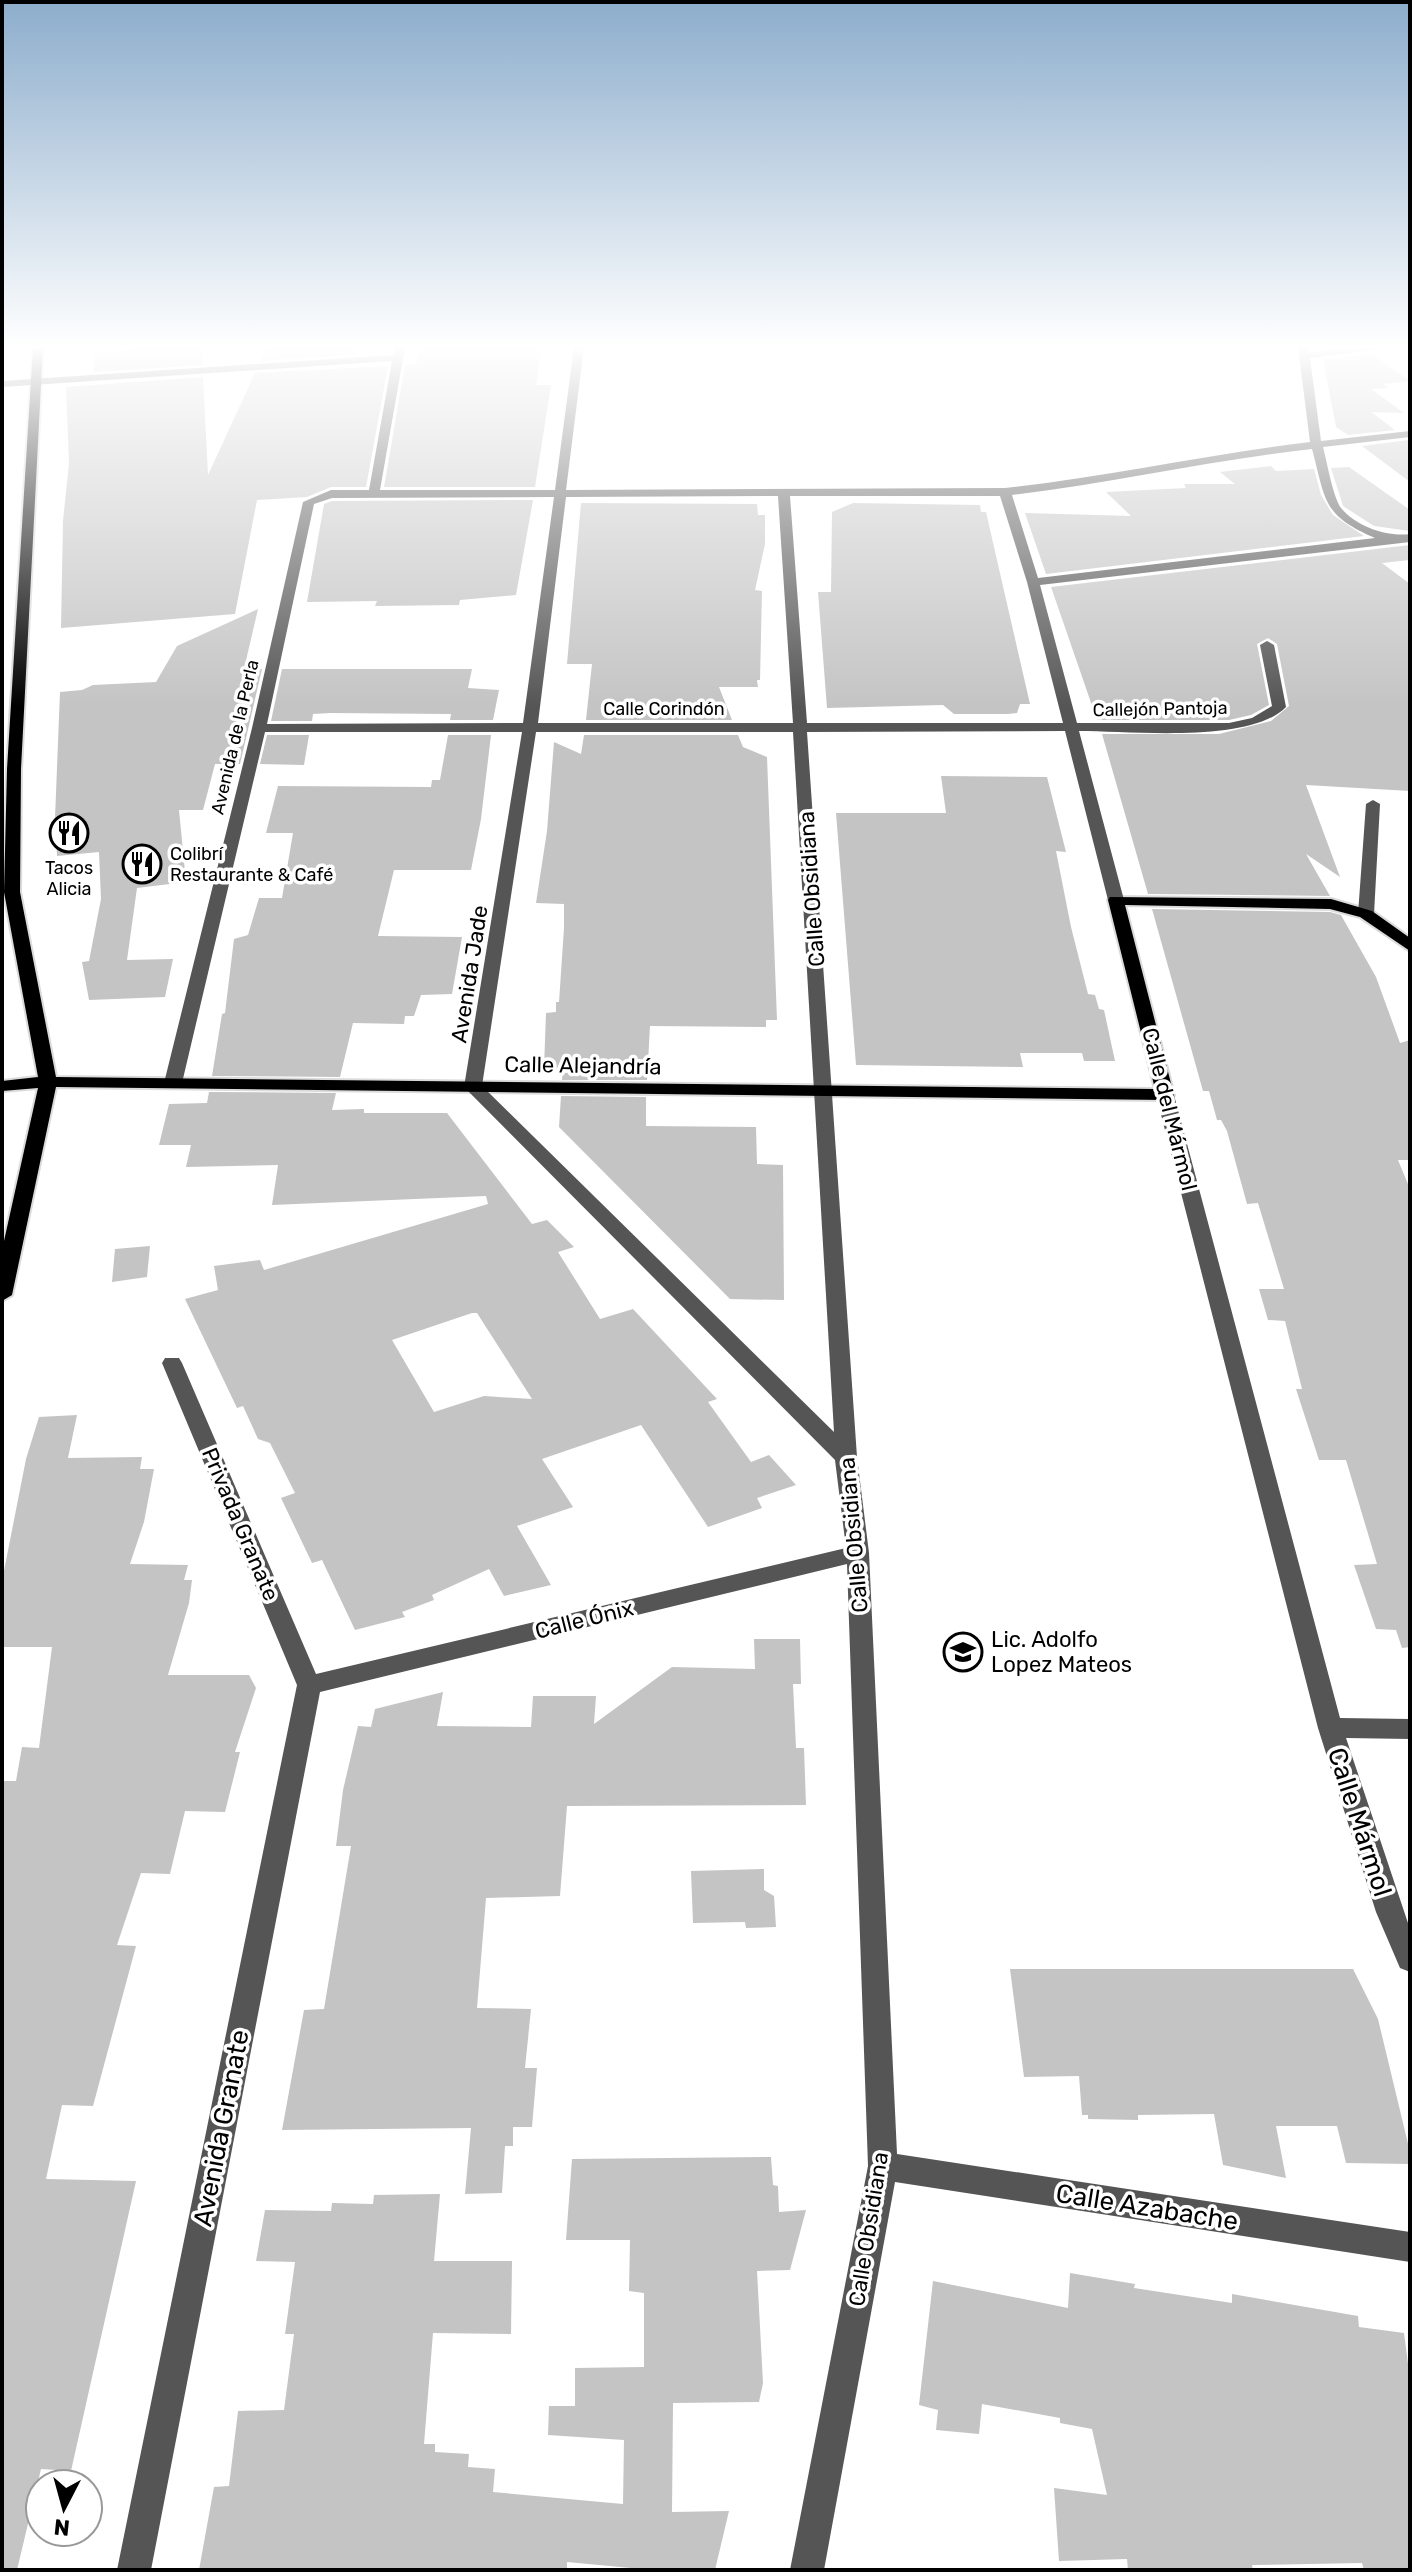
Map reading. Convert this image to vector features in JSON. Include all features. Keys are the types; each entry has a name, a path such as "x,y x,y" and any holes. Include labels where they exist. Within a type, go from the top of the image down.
{"main road":[{"path":"2,1295 48,1082 7,893 31,467"},
{"path":"1116,900 1331,904 1366,914 1410,946"},
{"name":"Calle del Mármol","path":"1116,900 1165,1095"},
{"name":"Calle Alejandría","path":"2,1086 48,1082 1165,1095"}],"street":[{"path":"379,467 374,494 784,495 1005,492 1174,467"},
{"name":"Avenida Jade","path":"473,1087 530,727 566,467"},
{"path":"1323,467 1334,508 1353,524 1410,546"},
{"name":"Calle del Mármol","path":"1005,492 1033,582 1116,900"},
{"name":"Avenida de la Perla","path":"173,1083 259,728 309,502 318,497 374,494"},
{"name":"Calle Obsidiana","path":"784,495 825,1091 846,1457 858,1553 883,2166 807,2570"},
{"path":"1033,582 1410,538"},
{"name":"Callejón Pantoja","path":"1070,729 1229,727 1257,721 1279,707 1267,645"},
{"name":"Calle Corindón","path":"259,728 1070,729"},
{"path":"1366,914 1373,804"},
{"path":"473,1087 846,1457"},
{"name":"Calle del Mármol","path":"1165,1095 1330,1728"},
{"name":"Privada Granate","path":"172,1363 309,1685"},
{"name":"Calle Ónix","path":"309,1685 858,1553"},
{"name":"Avenida Granate","path":"134,2570 309,1685"},
{"path":"1330,1728 1410,1729"},
{"name":"Calle Mármol","path":"1330,1728 1389,1912 1410,1960"},
{"name":"Calle Azabache","path":"883,2166 1410,2247"}],"building":[{"path":"69,467 208,467 208,475 212,467 370,467 366,487 331,487 307,497 257,500 235,614 61,628 63,521"},
{"path":"387,467 538,467 535,487 384,487"},
{"path":"1262,467 1272,467 1276,471 1314,469 1321,495 1333,515 1364,536 1046,574 1025,513 1131,516 1106,492 1186,488 1184,484 1235,484 1220,472"},
{"path":"1349,467 1410,510 1410,531 1374,526 1343,506 1331,468"},
{"path":"1390,467 1410,467 1410,482"},
{"path":"533,500 516,595 460,600 459,605 375,606 377,601 307,602 324,504 332,501"},
{"path":"581,503 757,504 758,515 765,515 765,544 755,590 762,591 760,680 757,680 758,687 719,687 732,720 586,720 592,664 567,664"},
{"path":"853,503 980,505 981,512 986,512 1030,704 1020,704 1017,713 1008,714 954,714 943,705 827,708 818,592 831,592 832,512"},
{"path":"1410,545 1410,560 1382,563 1410,584 1410,791 1306,785 1340,877 1306,854 1330,896 1148,894 1102,734 1219,734 1271,721 1289,706 1277,644 1268,638 1257,644 1269,705 1251,715 1229,720 1097,720 1051,587"},
{"path":"258,609 244,669 262,669 240,764 215,764 203,810 179,810 186,882 137,888 127,960 173,959 165,997 89,1000 82,962 89,961 101,899 99,852 57,856 55,818 60,692 82,690 93,685 156,682 177,646"},
{"path":"282,669 472,669 468,688 499,690 493,720 450,720 451,714 330,713 313,714 312,721 271,721"},
{"path":"267,735 309,735 304,765 260,764"},
{"path":"448,735 491,735 481,819 471,870 394,870 378,936 462,937 452,994 421,995 414,1016 405,1016 404,1024 353,1023 340,1077 212,1076 222,1014 225,1013 234,939 248,935 259,898 282,898 293,833 266,833 278,786 431,787 432,780 440,780"},
{"path":"584,735 738,735 743,747 767,757 777,1020 766,1020 766,1027 650,1026 647,1080 562,1080 563,1068 544,1068 546,1013 556,1012 556,1002 559,1002 564,928 564,904 536,903 547,831 554,742 581,754"},
{"path":"941,776 1047,777 1066,852 1056,851 1071,927 1088,994 1095,995 1099,1009 1104,1010 1115,1061 1084,1061 1082,1053 1020,1053 1023,1067 856,1065 836,813 946,813"},
{"path":"1152,909 1330,912 1341,915 1376,977 1400,1043 1410,1040 1410,1160 1398,1160 1410,1189 1410,1647 1402,1648 1396,1630 1376,1629 1354,1565 1377,1564 1346,1460 1319,1460 1296,1389 1302,1389 1285,1321 1268,1320 1259,1289 1284,1289 1258,1203 1247,1204 1227,1131 1221,1120 1217,1120 1209,1091 1203,1091"},
{"path":"209,1092 336,1093 332,1110 447,1113 532,1224 547,1220 574,1247 558,1252 600,1319 633,1309 717,1399 708,1402 751,1462 769,1455 796,1485 757,1498 762,1508 708,1527 641,1425 542,1459 573,1507 517,1526 551,1585 504,1596 489,1569 432,1595 434,1600 402,1612 405,1617 355,1630 322,1560 312,1563 281,1498 295,1493 270,1443 258,1439 243,1406 237,1408 185,1299 218,1290 214,1266 260,1260 264,1270 488,1204 486,1196 272,1205 278,1165 186,1167 191,1145 159,1145 169,1104 207,1103","holes":["477,1313 532,1399 484,1396 434,1412 392,1340"]},
{"path":"561,1096 646,1097 646,1126 756,1127 757,1164 783,1165 784,1300 730,1299 559,1127"},
{"path":"150,1246 147,1277 112,1282 115,1249"},
{"path":"77,1415 68,1458 142,1457 140,1469 154,1469 144,1522 130,1564 188,1565 184,1580 192,1580 189,1603 168,1675 249,1675 256,1688 235,1752 240,1752 225,1812 185,1811 170,1874 141,1873 117,1945 136,1946 93,2106 62,2105 46,2179 136,2181 72,2468 24,2468 24,2541 17,2570 2,2570 2,1781 16,1781 22,1747 39,1748 52,1647 2,1647 2,1581 26,1459 39,1417"},
{"path":"754,1639 800,1639 801,1684 793,1684 796,1748 804,1748 806,1805 567,1806 560,1896 486,1898 477,2008 531,2009 525,2068 537,2068 532,2127 513,2127 513,2146 505,2146 502,2193 465,2194 471,2128 282,2130 304,2010 324,2009 351,1846 336,1846 343,1790 358,1726 371,1727 375,1709 443,1692 437,1726 531,1727 533,1696 596,1696 594,1724 672,1667 755,1669"},
{"path":"764,1869 764,1890 774,1896 776,1927 746,1928 745,1922 693,1923 691,1871"},
{"path":"1010,1969 1353,1969 1378,2019 1410,2152 1410,2164 1346,2163 1337,2126 1276,2126 1286,2178 1223,2165 1214,2114 1138,2115 1138,2120 1088,2119 1088,2115 1082,2115 1079,2076 1024,2077"},
{"path":"771,2157 773,2185 778,2186 779,2212 806,2210 790,2270 757,2271 763,2383 759,2402 673,2403 672,2512 729,2511 715,2570 652,2570 567,2562 567,2570 199,2570 214,2487 229,2486 238,2411 284,2410 294,2334 285,2334 295,2262 256,2261 265,2210 331,2211 332,2203 373,2204 374,2195 440,2194 434,2261 512,2261 511,2334 433,2333 424,2444 435,2444 435,2452 469,2454 468,2467 495,2469 493,2492 623,2504 624,2440 548,2435 549,2406 575,2406 575,2368 644,2367 644,2293 629,2291 630,2240 566,2240 572,2159"},
{"path":"1070,2273 1135,2284 1134,2288 1232,2303 1232,2294 1358,2316 1359,2327 1404,2333 1410,2379 1410,2570 1364,2570 1362,2563 1252,2565 1253,2570 1128,2570 1127,2559 1059,2561 1054,2488 1107,2495 1092,2429 1060,2423 1060,2418 982,2404 979,2434 936,2430 938,2410 919,2405 933,2281 1068,2308"}],"place":[{"name":"Tacos Alicia","path":"69,833"},
{"name":"Colibrí Restaurante & Café","path":"142,864"},
{"name":"Lic. Adolfo Lopez Mateos","path":"963,1652"}]}
